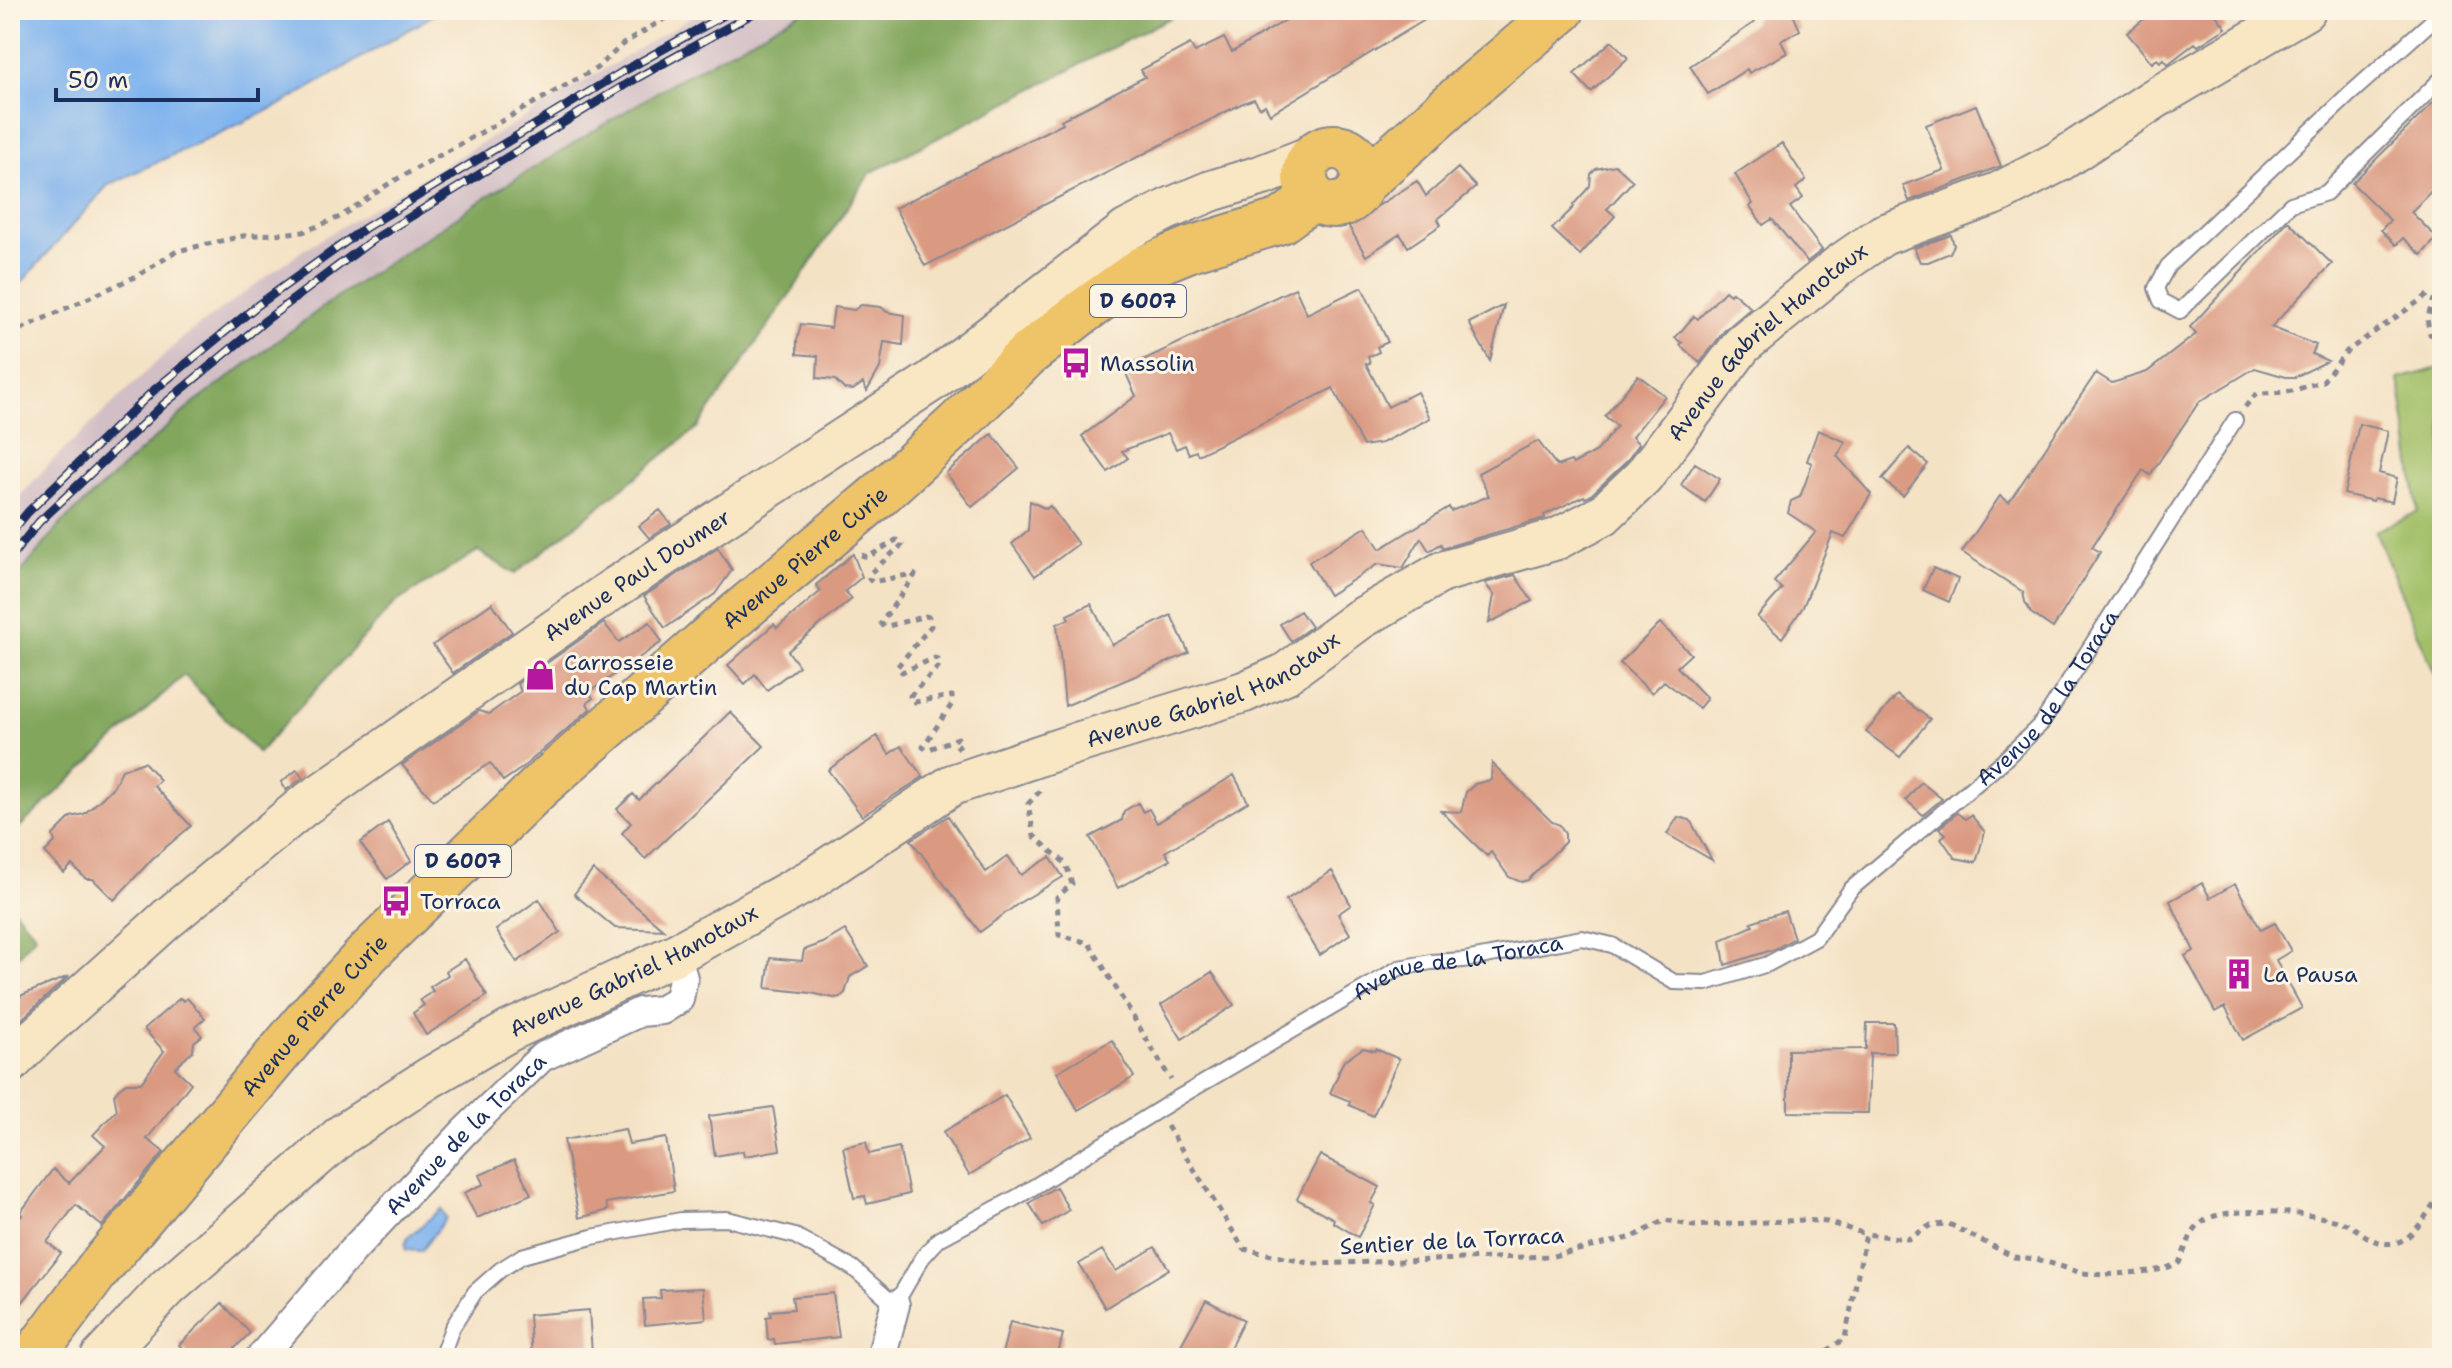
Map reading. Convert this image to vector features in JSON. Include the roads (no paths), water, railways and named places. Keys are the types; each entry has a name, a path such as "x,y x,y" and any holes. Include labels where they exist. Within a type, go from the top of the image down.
{"main road":[{"name":"D 6007","path":"1327,178 1472,86 1562,10"},
{"name":"Avenue Gabriel Hanotaux","path":"101,1358 167,1288 343,1134 429,1078 509,1031 676,954 810,880 952,785 1244,692 1285,674 1360,619 1442,572 1557,539 1603,515 1643,477 1742,345 1841,264 1883,235 1998,193 2058,162 2154,99 2305,10"},
{"name":"Avenue Paul Doumer","path":"10,1063 167,919 302,807 613,589 932,381 1127,230 1211,191 1263,175 1327,178"},
{"name":"Avenue Pierre Curie","path":"32,1358 96,1272 265,1067 372,949 539,787 704,642 879,495 957,424 1043,374 1118,312 1164,287 1296,237 1316,224 1327,178"}],"street":[{"name":"Avenue de la Toraca","path":"260,1358 373,1228 465,1131 542,1057 640,1012 662,1010 679,999 683,978 676,954"},
{"name":"Avenue de la Toraca","path":"881,1358 895,1305"}],"lane":[{"path":"2442,12 2350,94 2168,266 2156,288 2161,301 2180,311 2291,204 2326,193 2442,78"},
{"name":"Avenue de la Toraca","path":"895,1305 922,1258 939,1239 1019,1196 1181,1096 1399,968 1464,960 1582,938 1612,945 1674,982 1706,983 1768,964 1816,938 1851,889 2002,762 2042,723 2235,420"},
{"path":"441,1358 452,1328 475,1292 522,1256 592,1237 681,1220 727,1219 795,1236 853,1268 895,1305"}],"water":[{"path":"10,10 442,10 282,104 108,185 23,281 10,285"},
{"path":"441,1209 446,1218 421,1251 406,1250 408,1237"}],"railway":[{"path":"10,534 28,512 153,391 258,305 365,228 622,72 733,10"},
{"path":"10,558 39,522 164,404 266,320 371,241 628,83 759,10"}],"place":[{"name":"Massolin","path":"1076,363"},
{"name":"Carrosseie du Cap Martin","path":"540,675"},
{"name":"Torraca","path":"396,901"},
{"name":"La Pausa","path":"2239,974"}]}
